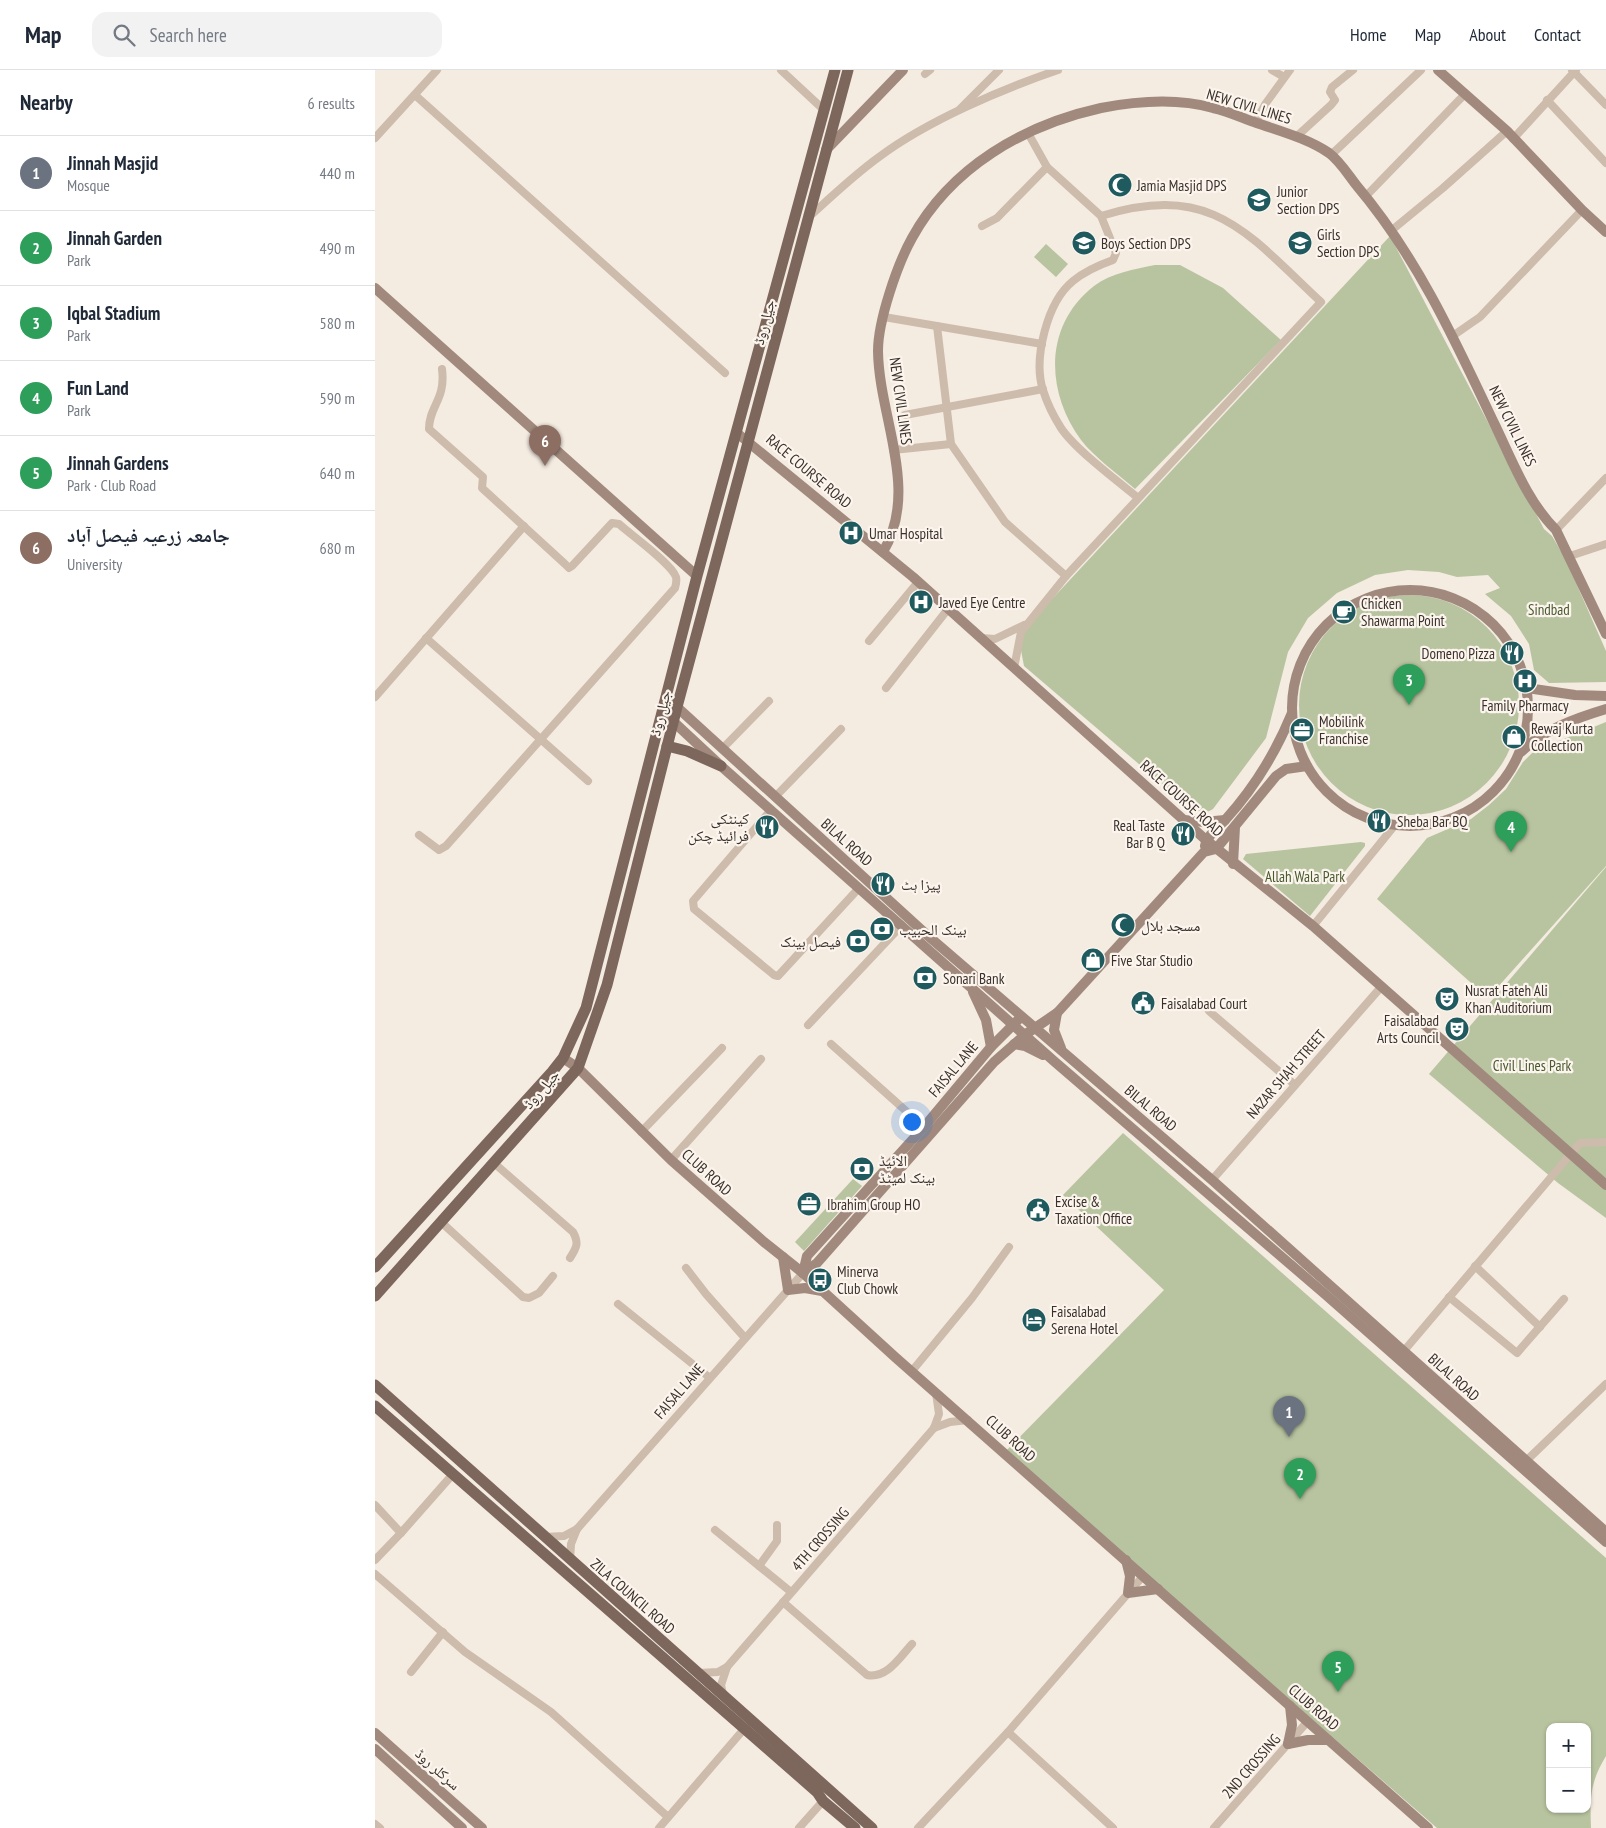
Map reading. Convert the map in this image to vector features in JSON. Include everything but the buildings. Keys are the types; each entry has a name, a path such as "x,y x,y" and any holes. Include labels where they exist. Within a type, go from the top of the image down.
{"main road":[{"name":"جیل روڈ","path":"375,1267 563,1058 586,1008 697,576 835,70"},
{"name":"جیل روڈ","path":"375,1296 578,1068 607,985 673,722 847,70"},
{"path":"825,151 903,70"},
{"path":"1438,70 1510,135 1582,210 1606,232"},
{"name":"NEW CIVIL LINES","path":"883,552 896,525 898,502 897,473 879,373 878,347 893,283 911,238 942,195 962,174 991,152 1028,133 1085,112 1125,103 1160,101 1210,107 1296,137 1331,155 1366,196 1408,254 1454,335 1528,493 1548,521 1557,530 1606,634"},
{"path":"375,288 697,576"},
{"name":"RACE COURSE ROAD","path":"737,433 918,582 1233,864 1313,926 1606,1185"},
{"path":"1520,752 1528,717 1527,688 1516,654 1495,625 1458,600 1433,592 1397,590 1380,594 1347,608 1320,631 1310,645 1295,678 1292,713 1294,733 1307,766 1325,790 1345,806 1367,818 1395,825 1409,826 1437,823 1476,806 1502,783 1520,752 1533,740 1551,730 1606,709"},
{"path":"1527,688 1575,695 1606,696"},
{"name":"BILAL ROAD","path":"667,698 927,935 1212,1180 1606,1532"},
{"name":"BILAL ROAD","path":"663,712 721,766 1026,1034 1055,1062 1289,1262 1606,1542"},
{"path":"1292,713 1278,747 1225,820 1206,840 1205,852 1216,849 1281,772 1307,766"},
{"path":"667,746 687,751 721,766"},
{"path":"1184,820 1204,822 1225,820"},
{"path":"1233,864 1235,827"},
{"name":"FAISAL LANE","path":"803,1273 817,1263 988,1068 1026,1034 1057,1013 1205,852"},
{"path":"970,986 986,1020 991,1048"},
{"path":"1057,1013 1054,1030 1065,1055"},
{"name":"FAISAL LANE","path":"803,1273 807,1256 924,1127 991,1048 1023,1016"},
{"path":"1014,1044 1038,1051 1055,1062"},
{"name":"CLUB ROAD","path":"563,1058 578,1068 671,1160 783,1258 803,1273 912,1372 1429,1828"},
{"path":"783,1258 788,1290 805,1288 823,1291"},
{"name":"ZILA COUNCIL ROAD","path":"375,1385 872,1828"},
{"name":"ZILA COUNCIL ROAD","path":"375,1406 817,1792 823,1800 855,1828"},
{"path":"1126,1560 1129,1576 1128,1593 1143,1589 1159,1589"},
{"path":"1290,1706 1292,1725 1288,1744 1308,1740 1329,1740"},
{"name":"سرکلر روڈ","path":"375,1733 482,1828"},
{"name":"سرکلر روڈ","path":"375,1749 462,1828"}],"street":[{"path":"375,138 437,70"},
{"path":"781,70 824,110"},
{"path":"955,113 999,70"},
{"path":"807,218 852,177 881,155 955,113 1024,82 1058,70"},
{"path":"1272,70 1285,77"},
{"path":"1255,123 1266,103 1290,70"},
{"path":"1296,137 1331,105 1335,100 1330,92 1332,87 1353,70"},
{"path":"1331,155 1421,70"},
{"path":"1392,230 1510,135 1547,100 1574,70 1606,105"},
{"path":"1366,196 1465,94"},
{"path":"415,95 725,373"},
{"path":"1547,100 1606,162"},
{"path":"1028,133 1047,167 1101,216 1116,253 1113,260 1093,267 1072,282 1056,301 1042,344 1040,368 1043,390 1062,430 1137,497"},
{"path":"982,226 997,218 1047,167"},
{"path":"1014,668 1017,643 1029,620 1137,497 1321,302 1259,244 1234,224 1212,212 1186,206 1164,205 1140,207 1101,216"},
{"path":"1454,335 1480,318 1582,210"},
{"path":"884,317 1042,344"},
{"path":"937,326 951,444 1005,522 1066,576"},
{"path":"419,835 439,850 446,846 675,588 677,579 662,561 619,524 612,523 569,568 483,488 483,477 429,429 429,421 442,393 444,382 442,369"},
{"path":"905,415 1043,390"},
{"path":"893,450 951,444"},
{"path":"1557,530 1606,478"},
{"path":"375,697 524,526"},
{"path":"1570,556 1606,544"},
{"path":"869,641 918,582"},
{"path":"886,688 948,609"},
{"path":"981,638 995,639 1007,635 1029,620"},
{"path":"426,638 588,781"},
{"path":"722,749 769,701"},
{"path":"775,797 841,729"},
{"path":"771,810 693,901 694,909 774,975 778,976 859,888"},
{"path":"1313,926 1395,825"},
{"path":"808,1025 902,925"},
{"name":"NAZAR SHAH STREET","path":"1212,1180 1382,986"},
{"path":"1209,1011 1295,1085"},
{"path":"831,1044 924,1127"},
{"path":"641,1132 722,1048"},
{"path":"671,1160 761,1059"},
{"path":"1403,1352 1580,1143 1606,1142"},
{"path":"494,1163 573,1232 577,1240 577,1247 571,1258"},
{"path":"441,1222 523,1297 529,1298 539,1293 553,1276"},
{"path":"912,1372 972,1298 1009,1247"},
{"path":"1475,1266 1540,1326"},
{"path":"686,1268 745,1338"},
{"name":"FAISAL LANE","path":"570,1560 571,1544 577,1529 803,1273"},
{"path":"1449,1297 1517,1353 1564,1299"},
{"path":"618,1304 710,1378"},
{"path":"1526,1461 1606,1384"},
{"path":"933,1428 939,1414 939,1399 936,1392"},
{"path":"933,1428 950,1422 968,1420"},
{"name":"4TH CROSSING","path":"727,1667 933,1428"},
{"path":"375,1560 453,1474"},
{"path":"375,1505 401,1533"},
{"path":"759,1566 777,1541 777,1525"},
{"path":"544,1537 564,1536 577,1529"},
{"path":"715,1530 791,1592"},
{"path":"375,1574 487,1667 551,1712 668,1817"},
{"path":"918,1828 1008,1732 1144,1575"},
{"path":"783,1602 867,1675 877,1676 885,1672 912,1644"},
{"path":"411,1672 443,1632"},
{"path":"699,1673 718,1672 727,1667"},
{"path":"723,1694 723,1675 727,1667"},
{"name":"2ND CROSSING","path":"1214,1828 1308,1721"},
{"path":"659,1828 744,1729"},
{"path":"1008,1732 1113,1828"},
{"path":"799,1828 823,1800"},
{"path":"375,1824 380,1828"}],"green space":[{"name":"Sindbad","path":"1390,236 1544,529 1552,536 1565,558 1606,651 1606,682 1549,683 1534,670 1529,644 1511,616 1485,594 1500,588 1488,575 1457,577 1439,572 1408,570 1375,575 1337,593 1308,618 1288,652 1266,738 1213,809 1201,812 1181,800 1024,666 1020,645 1026,627"},
{"path":"1046,244 1068,264 1056,277 1034,257"},
{"path":"1155,265 1180,265 1223,288 1281,340 1135,489 1086,446 1069,421 1061,401 1056,380 1055,359 1058,339 1066,320 1078,302 1094,286 1115,275"},
{"path":"1409,595 1441,600 1461,608 1478,620 1494,636 1506,653 1514,673 1519,705 1514,737 1506,757 1494,774 1478,790 1461,802 1441,810 1409,815 1377,810 1357,802 1340,790 1324,774 1312,757 1304,737 1299,705 1304,673 1312,653 1324,636 1340,620 1357,608 1377,600"},
{"path":"1606,722 1606,866 1488,998 1377,899 1427,838 1471,819 1489,805 1506,789 1523,762 1534,751"},
{"name":"Allah Wala Park","path":"1365,843 1365,846 1310,916 1243,859 1246,854"},
{"name":"Civil Lines Park","path":"1606,867 1606,1218 1558,1183 1429,1074"},
{"path":"1123,1133 1606,1558 1606,1756 1594,1782 1591,1808 1591,1723 1546,1723 1546,1813 1591,1813 1591,1828 1437,1828 1005,1452 1164,1290 1063,1195"},
{"path":"853,1179 862,1186 804,1251 795,1242"}],"place":[{"name":"Jamia Masjid DPS","path":"1120,185"},
{"name":"Junior Section DPS","path":"1259,200"},
{"name":"Boys Section DPS","path":"1084,243"},
{"name":"Girls Section DPS","path":"1300,243"},
{"name":"جامعہ زرعیہ فیصل آباد","path":"545,466"},
{"name":"Umar Hospital","path":"851,533"},
{"name":"Javed Eye Centre","path":"921,602"},
{"name":"Chicken Shawarma Point","path":"1344,612"},
{"name":"Domeno Pizza","path":"1512,653"},
{"name":"Family Pharmacy","path":"1525,681"},
{"name":"Iqbal Stadium","path":"1409,705"},
{"name":"Mobilink Franchise","path":"1302,730"},
{"name":"Rewaj Kurta Collection","path":"1514,737"},
{"name":"Sheba Bar BQ","path":"1379,821"},
{"name":"کینٹکی فرائیڈ چکن","path":"767,827"},
{"name":"Real Taste Bar B Q","path":"1183,834"},
{"name":"Fun Land","path":"1511,852"},
{"name":"پیزا ہٹ","path":"883,884"},
{"name":"مسجد بلال","path":"1123,925"},
{"name":"بينک الحبيب","path":"882,929"},
{"name":"فیصل بینک","path":"858,941"},
{"name":"Five Star Studio","path":"1093,960"},
{"name":"Sonari Bank","path":"925,978"},
{"name":"Nusrat Fateh Ali Khan Auditorium","path":"1447,999"},
{"name":"Faisalabad Court","path":"1143,1003"},
{"name":"Faisalabad Arts Council","path":"1457,1029"},
{"name":"الائیڈ بینک لمیٹڈ","path":"862,1169"},
{"name":"Ibrahim Group HO","path":"809,1204"},
{"name":"Excise & Taxation Office","path":"1038,1210"},
{"name":"Minerva Club Chowk","path":"820,1280"},
{"name":"Faisalabad Serena Hotel","path":"1034,1320"},
{"name":"Jinnah Masjid","path":"1289,1437"},
{"name":"Jinnah Garden","path":"1300,1499"},
{"name":"Jinnah Gardens","path":"1338,1692"}]}
